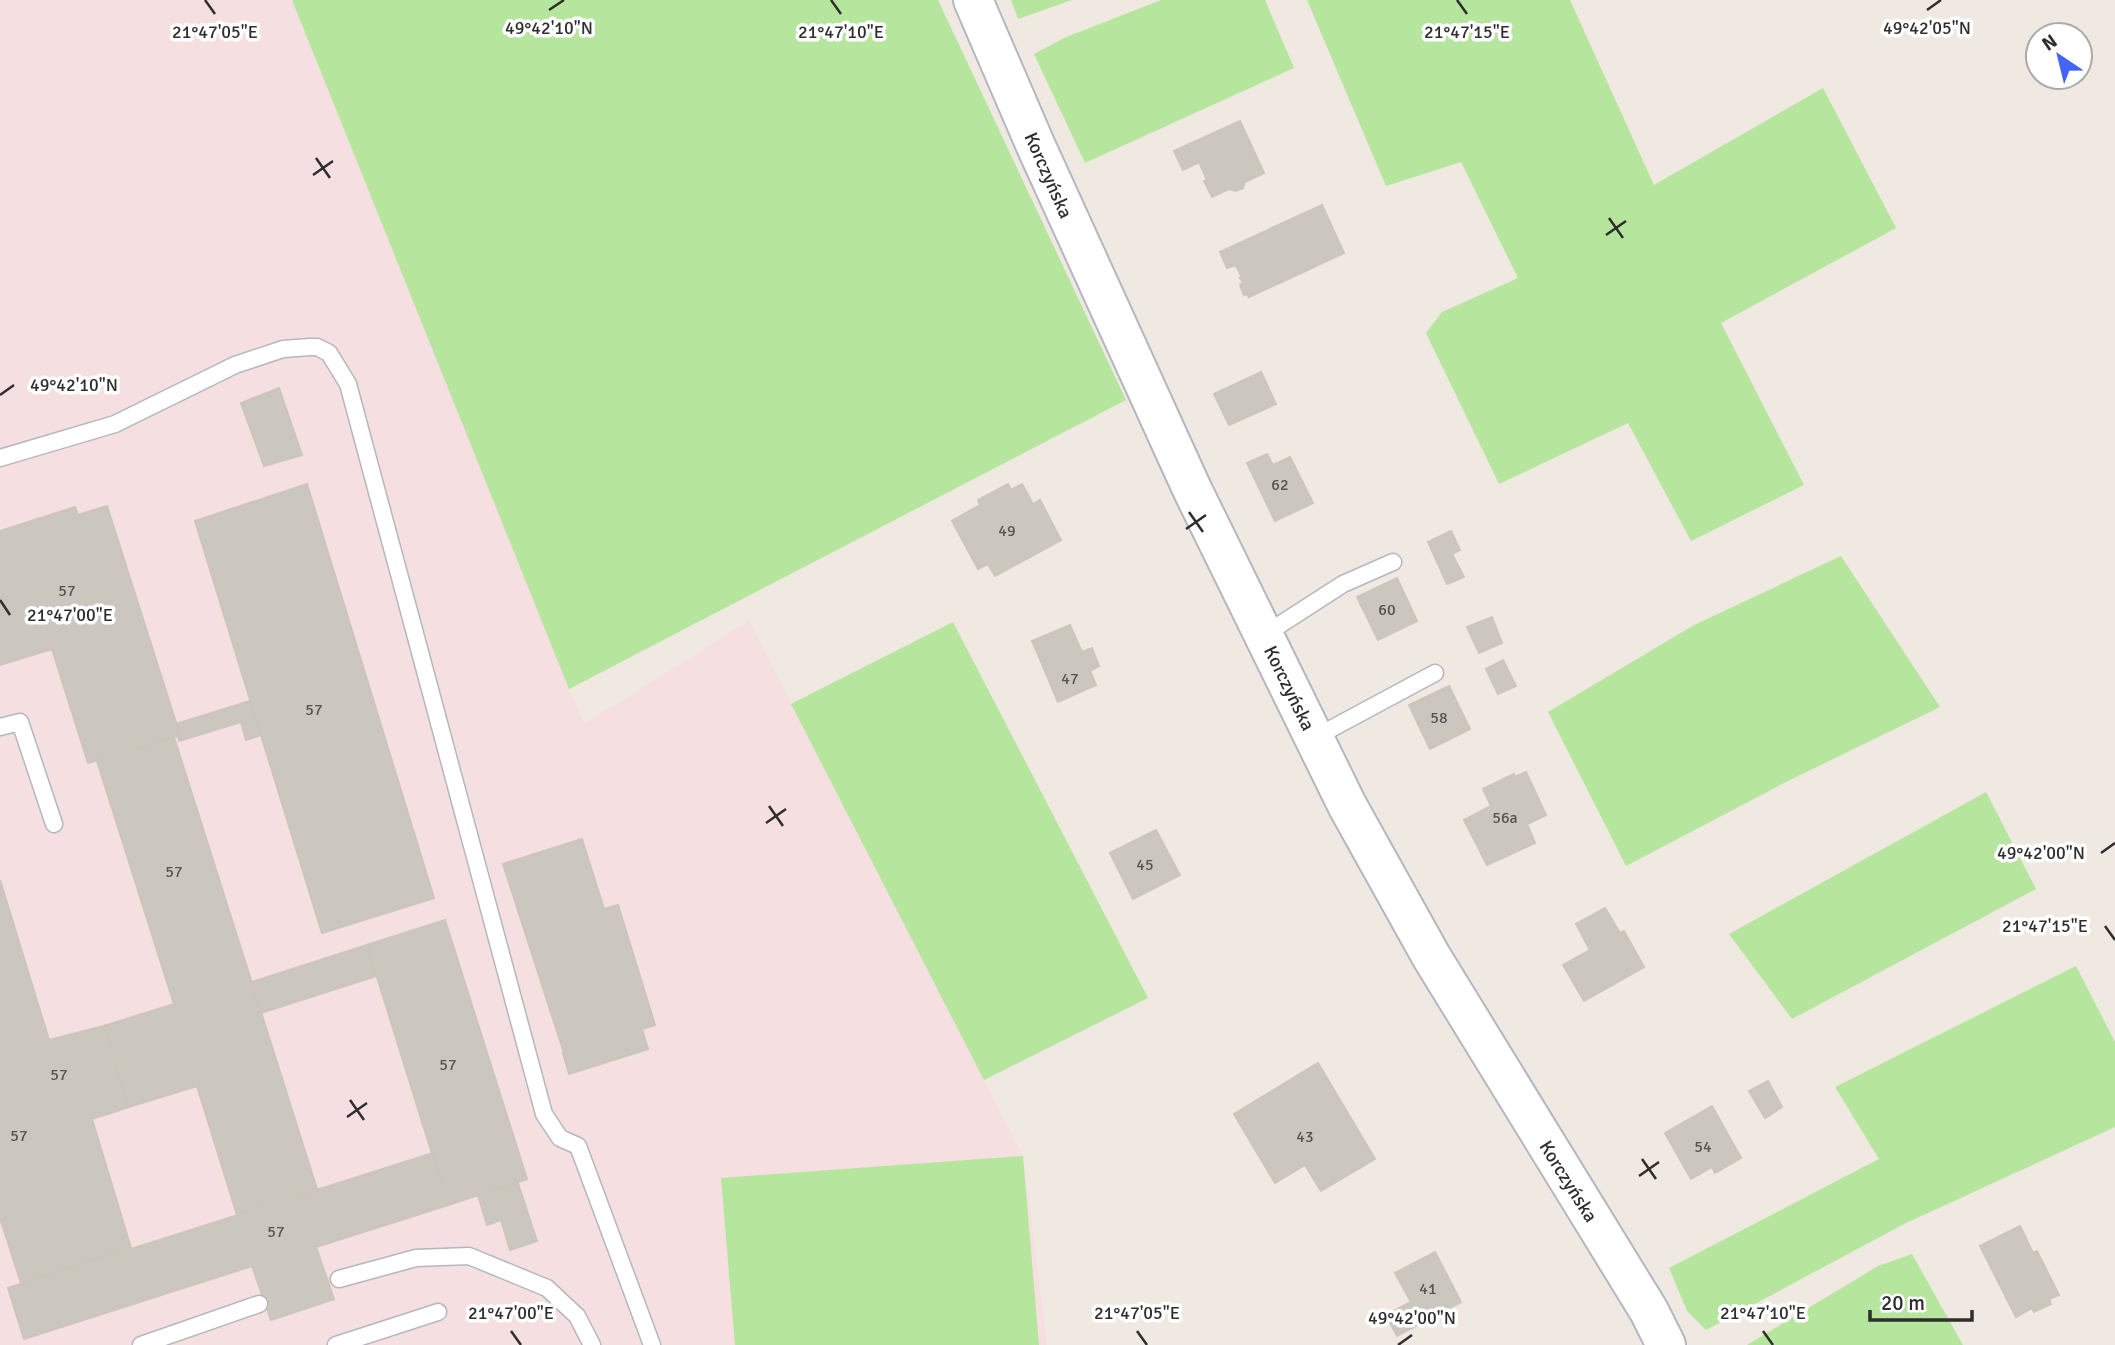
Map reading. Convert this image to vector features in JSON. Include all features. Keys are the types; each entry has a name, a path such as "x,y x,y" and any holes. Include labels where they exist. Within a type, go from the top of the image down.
{"main road":[{"name":"Korczyńska","path":"973,0 1035,144 1192,489 1347,805 1431,956 1650,1311 1666,1345"}],"lane":[{"path":"0,458 115,424 235,365 283,349 310,346 329,353 348,384 544,1114 560,1138 578,1146 652,1345"},
{"path":"1264,635 1343,584 1393,562"},
{"path":"1314,738 1435,673"},
{"path":"0,727 20,722 54,824"},
{"path":"339,1279 416,1258 469,1256 547,1288 578,1316 592,1345"},
{"path":"141,1345 259,1304"},
{"path":"336,1345 438,1312"}],"shaded area":[{"path":"0,0 292,0 584,724 749,621 1023,1156 1047,1345 0,1345"}],"green space":[{"path":"292,0 938,0 1126,400 569,689"},
{"path":"1011,0 1072,0 1018,19"},
{"path":"1161,0 1265,0 1294,68 1085,163 1034,54 1064,38"},
{"path":"1307,0 1570,0 1654,185 1823,88 1896,228 1721,323 1804,485 1691,541 1628,423 1499,484 1426,333 1442,312 1518,278 1461,162 1386,186"},
{"path":"1841,556 1940,707 1790,780 1626,866 1548,712 1694,625"},
{"path":"953,622 1148,998 984,1080 791,704"},
{"path":"1986,792 2036,889 1792,1019 1729,934"},
{"path":"2076,966 2115,1042 2115,1127 1904,1224 1706,1330 1687,1311 1669,1268 1879,1159 1835,1087"},
{"path":"1023,1156 1039,1345 735,1345 721,1178"},
{"path":"1912,1254 1963,1345 1747,1345 1878,1266"}],"building":[{"path":"1240,121 1264,173 1245,182 1243,188 1236,191 1229,189 1212,197 1199,162 1183,170 1174,151"},
{"path":"1322,205 1344,253 1249,297 1244,295 1240,285 1243,283 1242,278 1236,265 1227,268 1220,252"},
{"path":"1261,372 1276,404 1229,425 1214,394"},
{"path":"279,388 302,455 264,466 241,403"},
{"path":"1267,454 1273,465 1290,457 1313,503 1275,521 1247,463"},
{"path":"307,484 434,898 322,933 195,521"},
{"path":"1008,484 1011,490 1022,484 1033,504 1040,500 1061,540 995,576 988,564 978,569 952,521 980,505 978,500"},
{"path":"107,506 180,735 88,763 52,649 0,665 0,531 75,507 78,515"},
{"path":"1451,531 1460,550 1452,554 1464,577 1447,584 1428,542"},
{"path":"1397,578 1417,621 1378,640 1357,597"},
{"path":"1492,617 1502,643 1479,653 1467,627"},
{"path":"1070,625 1077,641 1039,657 1032,641"},
{"path":"1077,641 1082,652 1092,648 1099,666 1090,671 1096,685 1058,702 1039,657"},
{"path":"1503,660 1516,686 1498,694 1486,669"},
{"path":"1449,686 1470,729 1430,749 1409,705"},
{"path":"250,701 261,735 246,740 241,722 179,741 176,724"},
{"path":"174,737 317,1189 237,1215 197,1086 129,1107 104,1026 174,1004 97,761"},
{"path":"1526,772 1546,815 1527,824 1535,843 1487,865 1464,820 1491,806 1483,789 1514,774 1515,777"},
{"path":"1156,830 1180,875 1133,899 1110,853"},
{"path":"582,839 604,909 618,905 655,1025 642,1029 648,1049 569,1074 503,864"},
{"path":"0,880 49,1040 104,1026 129,1107 92,1119 131,1248 21,1283 0,1218"},
{"path":"1605,908 1620,933 1624,931 1644,967 1584,1001 1563,965 1590,950 1576,924"},
{"path":"445,920 527,1179 448,1205 367,945"},
{"path":"367,945 376,976 261,1013 252,982"},
{"path":"1318,1063 1375,1159 1321,1191 1305,1165 1275,1183 1234,1114"},
{"path":"1768,1081 1782,1107 1765,1118 1749,1091"},
{"path":"1712,1106 1741,1158 1715,1173 1712,1167 1691,1179 1665,1133"},
{"path":"433,1153 448,1205 316,1247 334,1299 271,1320 252,1266 24,1339 8,1288"},
{"path":"518,1183 537,1241 510,1250 501,1220 487,1225 478,1195"},
{"path":"2020,1226 2033,1253 2037,1251 2059,1295 2049,1299 2051,1304 2034,1312 2032,1308 2016,1317 1980,1246"},
{"path":"1435,1252 1461,1302 1397,1336 1386,1315 1411,1302 1395,1273"}]}
